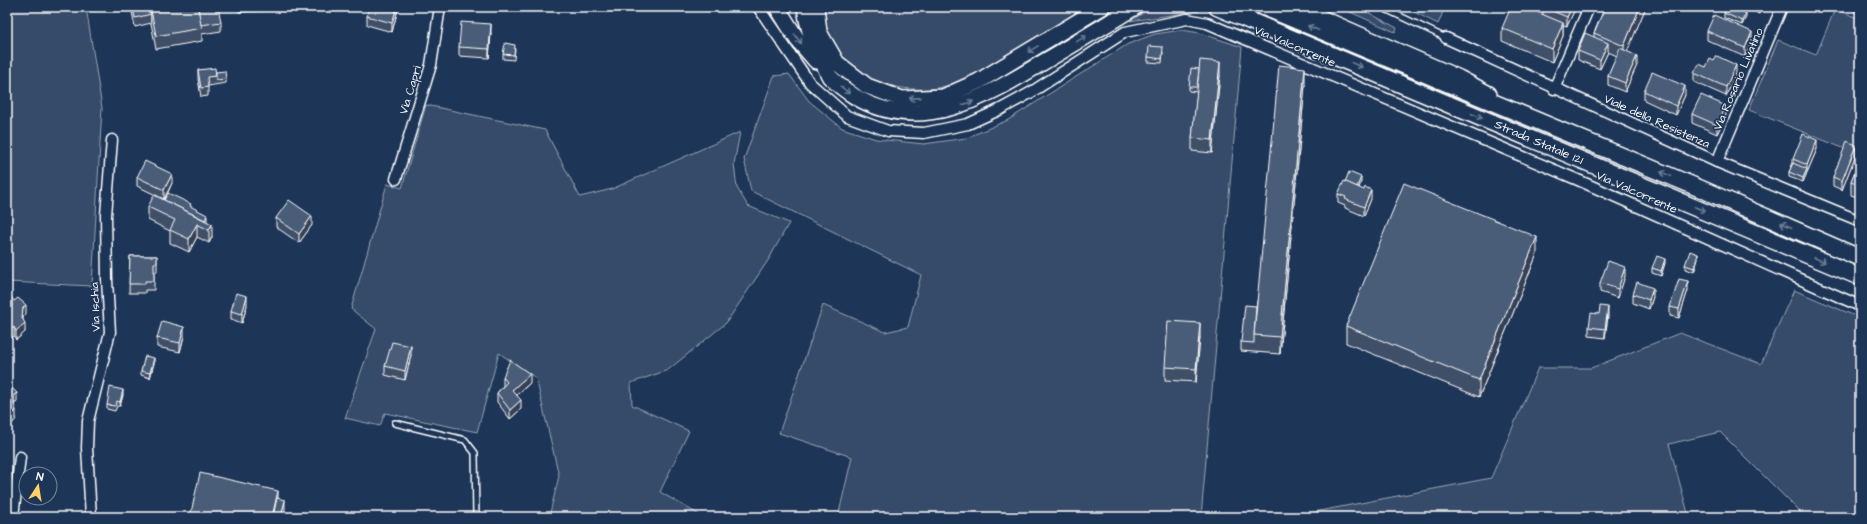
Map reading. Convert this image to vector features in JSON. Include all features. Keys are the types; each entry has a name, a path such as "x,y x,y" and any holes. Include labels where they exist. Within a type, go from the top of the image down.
{"main road":[{"path":"777,7 797,39 829,76 848,92 866,104 885,111 921,114 948,109 972,102 1015,79 1135,7"},
{"path":"805,7 810,36 829,76"},
{"path":"816,7 819,32 837,63 867,86 902,99 943,97 979,81 1102,7"},
{"name":"Strada Statale 121","path":"1217,7 1860,276"},
{"name":"Strada Statale 121","path":"1264,7 1706,191 1860,258"},
{"path":"1296,7 1459,78 1546,125"}],"street":[{"name":"Via Capri","path":"396,179 431,65 440,7"},
{"name":"Via Valcorrente","path":"758,7 810,83 847,116 888,130 924,133 968,124 1001,109 1030,93 1125,32 1186,19 1207,23 1578,180 1860,306"},
{"path":"1554,89 1590,7"},
{"name":"Via Rosario Livatino","path":"1717,162 1782,7"},
{"name":"Viale della Resistenza","path":"1446,38 1554,89 1717,162 1860,221"},
{"name":"Via Ischia","path":"91,517 87,448 88,421 110,332 107,280 106,215 112,140"},
{"path":"13,517 20,457"}],"lane":[{"path":"1381,7 1446,38"},
{"path":"395,423 465,440 475,453 476,517"}],"shaded area":[{"path":"7,7 86,7 102,108 92,286 7,282"},
{"path":"822,7 1085,7 978,73 942,87 932,89 910,89 887,85 866,77 850,64 843,57 829,35"},
{"path":"1154,7 1191,7 1199,11 1130,21"},
{"path":"1339,7 1358,7 1397,28 1395,32"},
{"path":"1404,7 1445,7 1438,24"},
{"path":"1835,9 1860,19 1860,155 1749,110 1778,40 1816,55"},
{"path":"1182,30 1200,33 1242,47 1201,517 838,517 852,457 779,433 823,305 885,332 908,327 921,275 751,191 744,159 774,76 789,74 809,101 842,128 876,139 924,144 966,138 1008,120 1128,44 1155,34"},
{"path":"426,105 545,130 580,197 612,189 740,132 734,164 737,188 748,206 789,223 769,259 726,323 668,370 631,383 632,405 689,431 660,492 703,517 549,517 559,476 536,378 499,353 477,432 385,413 380,426 345,418 376,329 351,309 387,184 402,188"},
{"path":"1794,290 1860,318 1860,517 1805,517 1720,432 1669,444 1689,517 1288,517 1491,478 1538,368 1591,368 1680,333 1761,364"}],"building":[{"path":"133,7 149,7 151,14 135,18"},
{"path":"169,7 198,7 202,28 156,36 151,10"},
{"path":"198,7 218,7 221,22 201,25"},
{"path":"369,7 397,7 392,23 367,16"},
{"path":"1511,7 1525,7 1563,23 1552,49 1502,28"},
{"path":"1543,7 1572,7 1567,17"},
{"path":"1605,7 1640,7 1624,46 1594,33"},
{"path":"1727,7 1732,7 1746,13 1742,21 1724,13"},
{"path":"1714,15 1752,32 1745,48 1707,31"},
{"path":"461,22 491,24 489,49 459,47"},
{"path":"1585,33 1608,43 1600,60 1578,51"},
{"path":"505,43 515,45 514,55 503,54"},
{"path":"1149,46 1163,47 1162,59 1148,57"},
{"path":"1620,48 1637,56 1625,83 1608,76"},
{"path":"1717,56 1736,65 1726,87 1694,73 1699,64 1706,67 1710,59 1714,61"},
{"path":"1200,60 1220,62 1212,140 1192,138"},
{"path":"1279,65 1305,68 1280,337 1254,335"},
{"path":"215,68 216,76 207,77 208,87 201,88 198,70"},
{"path":"1191,68 1199,69 1197,87 1189,87"},
{"path":"225,71 226,79 216,80 216,72"},
{"path":"1652,72 1685,86 1676,106 1644,91"},
{"path":"1701,95 1726,106 1717,125 1692,114"},
{"path":"1803,134 1817,140 1807,165 1793,159"},
{"path":"1847,141 1856,145 1842,181 1833,177"},
{"path":"1860,159 1860,185 1851,181"},
{"path":"145,161 172,174 164,190 137,177"},
{"path":"1793,163 1807,169 1803,178 1789,172"},
{"path":"1349,172 1361,177 1357,187 1345,182"},
{"path":"1344,181 1364,190 1365,187 1371,190 1364,207 1345,199 1346,197 1338,194"},
{"path":"1404,183 1537,237 1479,380 1346,326"},
{"path":"168,193 191,204 190,206 207,215 205,220 164,200"},
{"path":"154,195 212,224 209,230 197,224 189,239 170,230 175,220 148,207"},
{"path":"289,200 312,216 299,234 276,218"},
{"path":"1690,251 1698,254 1694,268 1685,265"},
{"path":"130,256 157,256 157,263 154,263 154,281 145,281 145,284 129,284"},
{"path":"1657,256 1665,259 1661,271 1652,268"},
{"path":"1608,261 1625,267 1618,289 1600,283"},
{"path":"1679,279 1688,281 1679,309 1670,307"},
{"path":"1637,282 1653,288 1649,300 1633,294"},
{"path":"236,293 247,296 242,314 231,311"},
{"path":"10,296 14,301 18,298 26,305 23,308 22,318 25,323 16,331 14,327 8,332 7,298"},
{"path":"1245,305 1256,306 1254,343 1241,342"},
{"path":"1600,306 1608,307 1605,329 1589,327 1591,313 1599,314"},
{"path":"162,321 184,327 180,343 157,338"},
{"path":"1168,321 1200,323 1196,369 1165,367"},
{"path":"392,342 411,346 405,371 385,366"},
{"path":"145,356 154,358 150,373 141,371"},
{"path":"510,360 530,374 512,390 521,400 510,410 497,393 507,382 503,377"},
{"path":"10,386 17,393 14,395 14,405 16,410 8,419 7,388"},
{"path":"110,387 123,390 120,402 117,401 115,406 107,405"},
{"path":"200,473 278,491 272,517 190,517"},
{"path":"277,498 285,500 281,517 273,517"}]}
